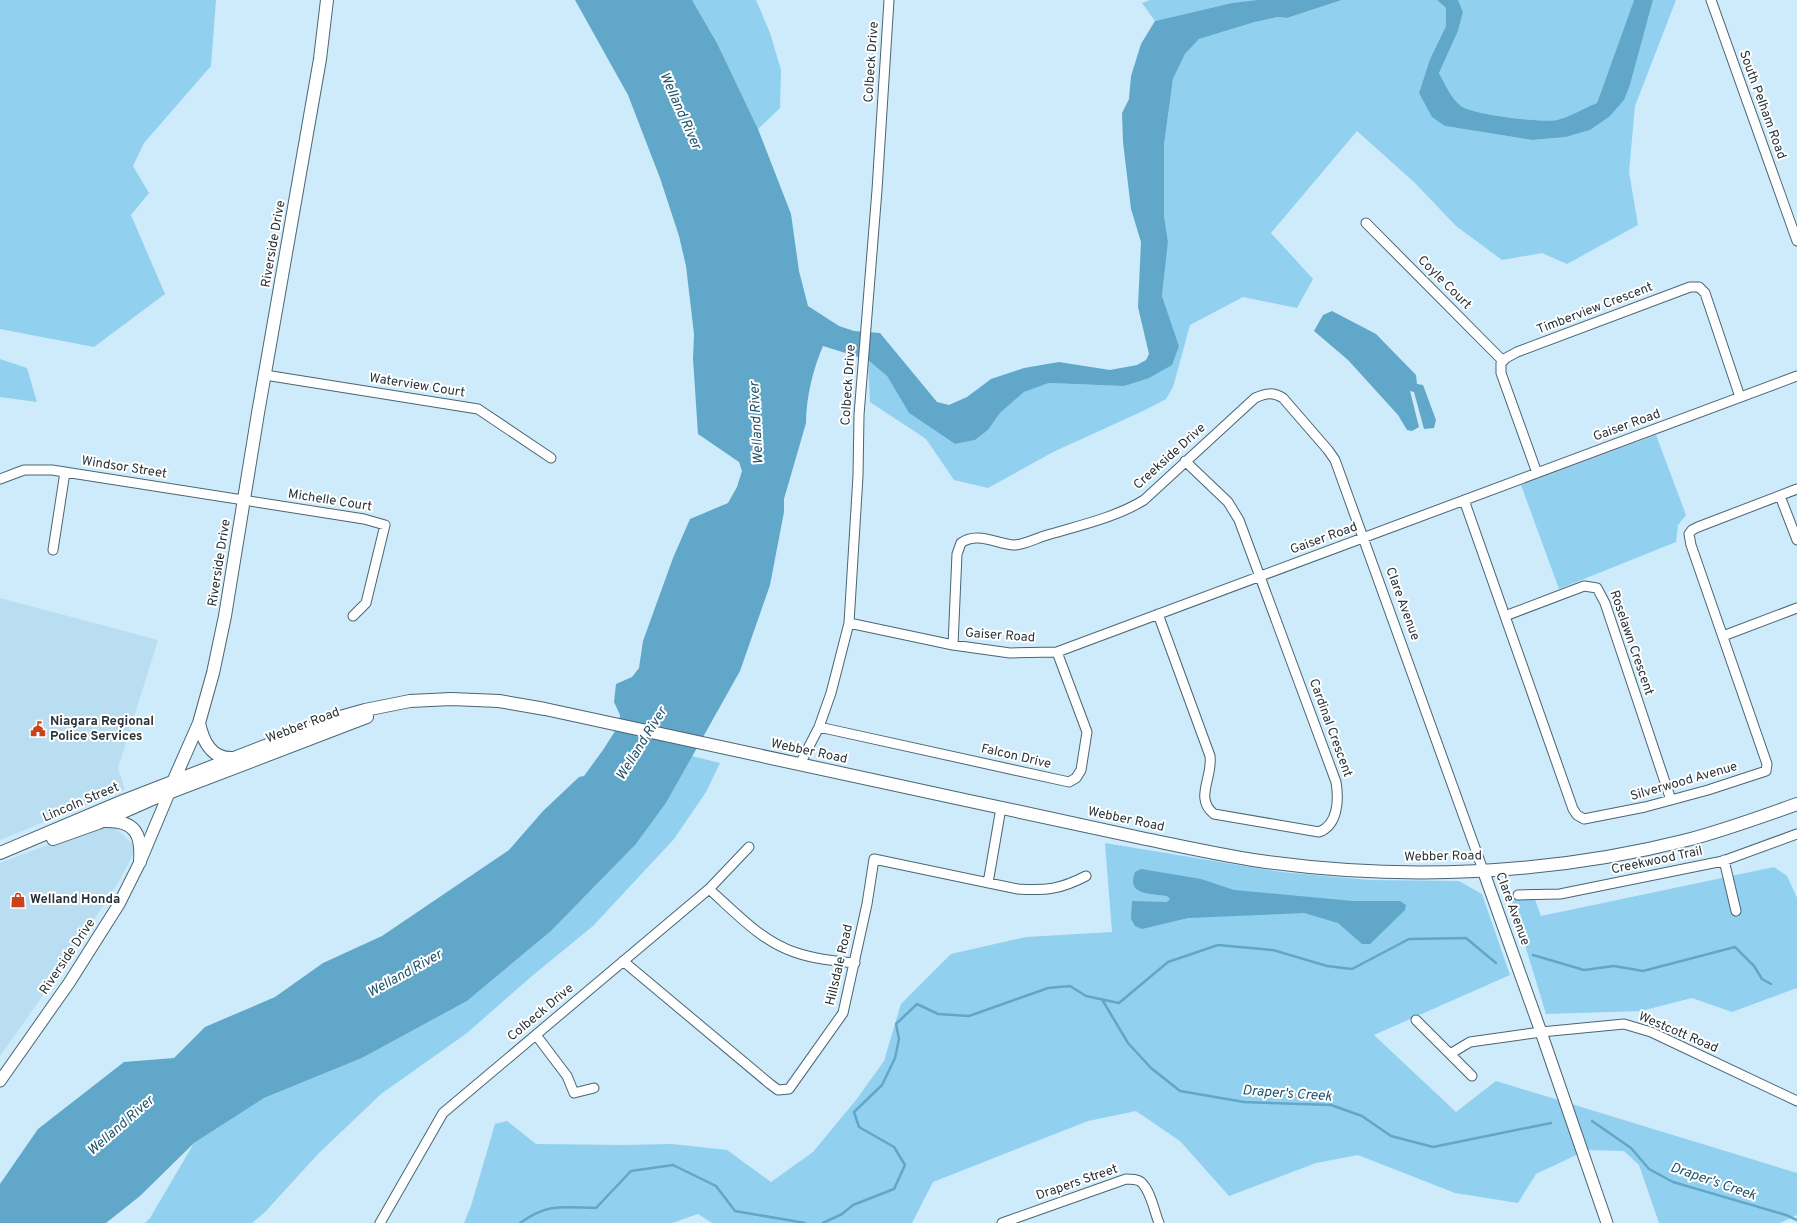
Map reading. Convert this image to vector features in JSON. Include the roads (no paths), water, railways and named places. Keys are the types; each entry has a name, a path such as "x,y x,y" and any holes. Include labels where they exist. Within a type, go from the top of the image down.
{"main road":[{"name":"Riverside Drive","path":"171,787 199,723 213,673 225,616 320,59 327,0"},
{"name":"Webber Road","path":"171,787 238,757 353,713 404,702 451,699 499,701 1182,846 1262,861 1356,870 1406,872 1483,870 1537,866 1647,849 1686,840 1734,827 1797,804"},
{"name":"Webber Road","path":"171,787 362,718 412,705 451,699"},
{"path":"199,723 204,741 211,750 224,757 238,757"},
{"name":"Lincoln Street","path":"0,854 24,848 98,823 171,787"},
{"name":"Lincoln Street","path":"0,854 123,801 171,787"},
{"path":"98,823 114,820 126,824 134,830 141,843 140,862"}],"street":[{"name":"Colbeck Drive","path":"800,764 819,727 832,693 848,623 858,476 859,415 867,326 889,0"},
{"name":"South Pelham Road","path":"1711,0 1797,241"},
{"name":"Coyle Court","path":"1366,223 1503,362"},
{"name":"Timberview Crescent","path":"1503,362 1517,352 1690,287 1699,287 1705,293 1740,397"},
{"path":"1503,362 1501,363 1501,373 1537,473"},
{"name":"Waterview Court","path":"265,375 478,409 551,458"},
{"name":"Gaiser Road","path":"848,623 953,645 1010,653 1057,652 1797,376"},
{"name":"Creekside Drive","path":"953,645 957,554 961,543 970,538 991,540 1015,545 1134,506 1144,500 1255,398 1263,394 1271,393 1284,398 1335,460 1363,538"},
{"path":"1185,461 1228,502 1234,510 1259,577"},
{"name":"Windsor Street","path":"0,479 24,470 38,469 66,472 244,501"},
{"path":"54,550 66,472"},
{"name":"Silverwood Avenue","path":"1464,500 1570,801 1578,816 1584,819 1645,807 1766,771 1767,764 1691,545 1689,534 1692,530 1698,527 1797,489"},
{"path":"1780,496 1797,540"},
{"name":"Michelle Court","path":"244,501 364,519 385,525 366,603 353,616"},
{"name":"Clare Avenue","path":"1363,538 1541,1032 1607,1223"},
{"name":"Cardinal Crescent","path":"1158,614 1210,756 1212,765 1204,802 1208,809 1214,814 1318,832 1326,830 1331,823 1339,800 1336,782 1259,577"},
{"name":"Roselawn Crescent","path":"1505,616 1584,586 1597,588 1605,603 1671,800"},
{"path":"1723,636 1797,608"},
{"name":"Falcon Drive","path":"819,727 1069,782 1076,778 1081,770 1087,732 1057,652"},
{"name":"Riverside Drive","path":"0,1082 104,930 140,862 171,787"},
{"path":"988,883 1002,808"},
{"name":"Creekwood Trail","path":"1518,895 1560,894 1724,860 1796,837"},
{"name":"Colbeck Drive","path":"380,1223 443,1113 709,889 749,847"},
{"name":"Hillsdale Road","path":"623,961 770,1084 778,1090 784,1090 789,1089 843,1013 867,904 874,859 1018,889 1048,890 1068,886 1086,876"},
{"path":"1724,860 1736,911"},
{"path":"709,889 751,926 775,943 794,952 854,963"},
{"path":"1416,1020 1472,1076"},
{"name":"Westcott Road","path":"1450,1054 1470,1042 1541,1032 1624,1024 1651,1032 1797,1101"},
{"path":"536,1035 567,1076 574,1093 594,1088"},
{"name":"Drapers Street","path":"1002,1223 1126,1179 1135,1179 1141,1182 1146,1188 1159,1223"}],"water":[{"name":"Welland River","path":"575,0 692,0 717,43 758,129 791,214 799,271 808,306 839,326 854,331 880,333 937,402 949,405 967,397 991,379 1024,368 1059,362 1110,370 1137,365 1146,360 1149,354 1138,307 1141,242 1131,209 1123,142 1122,113 1129,99 1131,76 1141,44 1155,21 1232,3 1257,0 1342,0 1287,18 1278,17 1255,22 1199,39 1185,54 1173,79 1164,145 1164,215 1168,242 1162,296 1179,346 1172,365 1149,378 1124,386 1049,383 1024,392 1000,413 988,430 975,440 955,444 909,413 887,376 868,360 823,346 813,374 807,404 806,423 784,499 784,512 770,585 740,671 666,803 636,844 551,931 467,1001 362,1058 264,1098 194,1143 140,1196 106,1223 0,1223 0,1184 38,1129 124,1062 174,1058 205,1027 275,997 323,963 382,936 509,850 543,811 579,777 584,776 619,725 620,715 614,702 616,684 632,677 639,668 643,641 673,558 690,519 728,503 737,487 742,471 739,462 698,434 693,359 694,334 686,266 679,236 660,178 628,95"},
{"path":"1437,0 1458,0 1463,12 1458,31 1439,73 1448,91 1457,103 1468,109 1493,115 1549,121 1567,117 1597,103 1634,0 1653,0 1630,85 1624,100 1609,117 1590,130 1566,137 1532,140 1445,126 1432,117 1419,93 1430,59 1446,26 1446,8"},
{"path":"1332,311 1376,334 1416,375 1417,384 1423,385 1436,420 1434,428 1424,429 1414,392 1410,391 1419,427 1412,431 1407,430 1398,415 1348,360 1314,331 1323,315"},
{"path":"1141,869 1201,879 1234,890 1353,901 1400,901 1406,905 1405,910 1370,944 1362,944 1338,923 1304,913 1188,918 1142,929 1135,926 1131,919 1132,901 1167,902 1170,899 1167,896 1142,892 1137,889 1133,880 1135,872"}],"waterway":[{"name":"Draper's Creek","path":"823,1223 842,1214 853,1205 894,1189 905,1165 894,1147 859,1127 854,1112 882,1085 895,1058 899,1039 896,1024 917,1004 938,1014 969,1016 1048,988 1070,986 1086,996 1119,1003 1168,962 1218,945 1273,950 1327,966 1352,969 1409,939 1466,938 1496,963"},
{"name":"Draper's Creek","path":"1533,955 1584,970 1614,966 1643,971 1735,947 1754,966 1762,979 1771,984"},
{"name":"Draper's Creek","path":"1103,1001 1128,1043 1151,1068 1180,1091 1244,1102 1331,1105 1362,1116 1391,1136 1433,1147 1551,1123"},
{"name":"Draper's Creek","path":"1592,1121 1631,1148 1649,1169 1673,1182 1786,1215 1797,1220"},
{"name":"Draper's Creek","path":"520,1223 539,1212 548,1209 565,1207 596,1208 631,1171 673,1165 716,1186 735,1211 805,1223"}],"place":[{"name":"Niagara Regional Police Services","path":"38,729"},
{"name":"Welland Honda","path":"18,900"}]}
